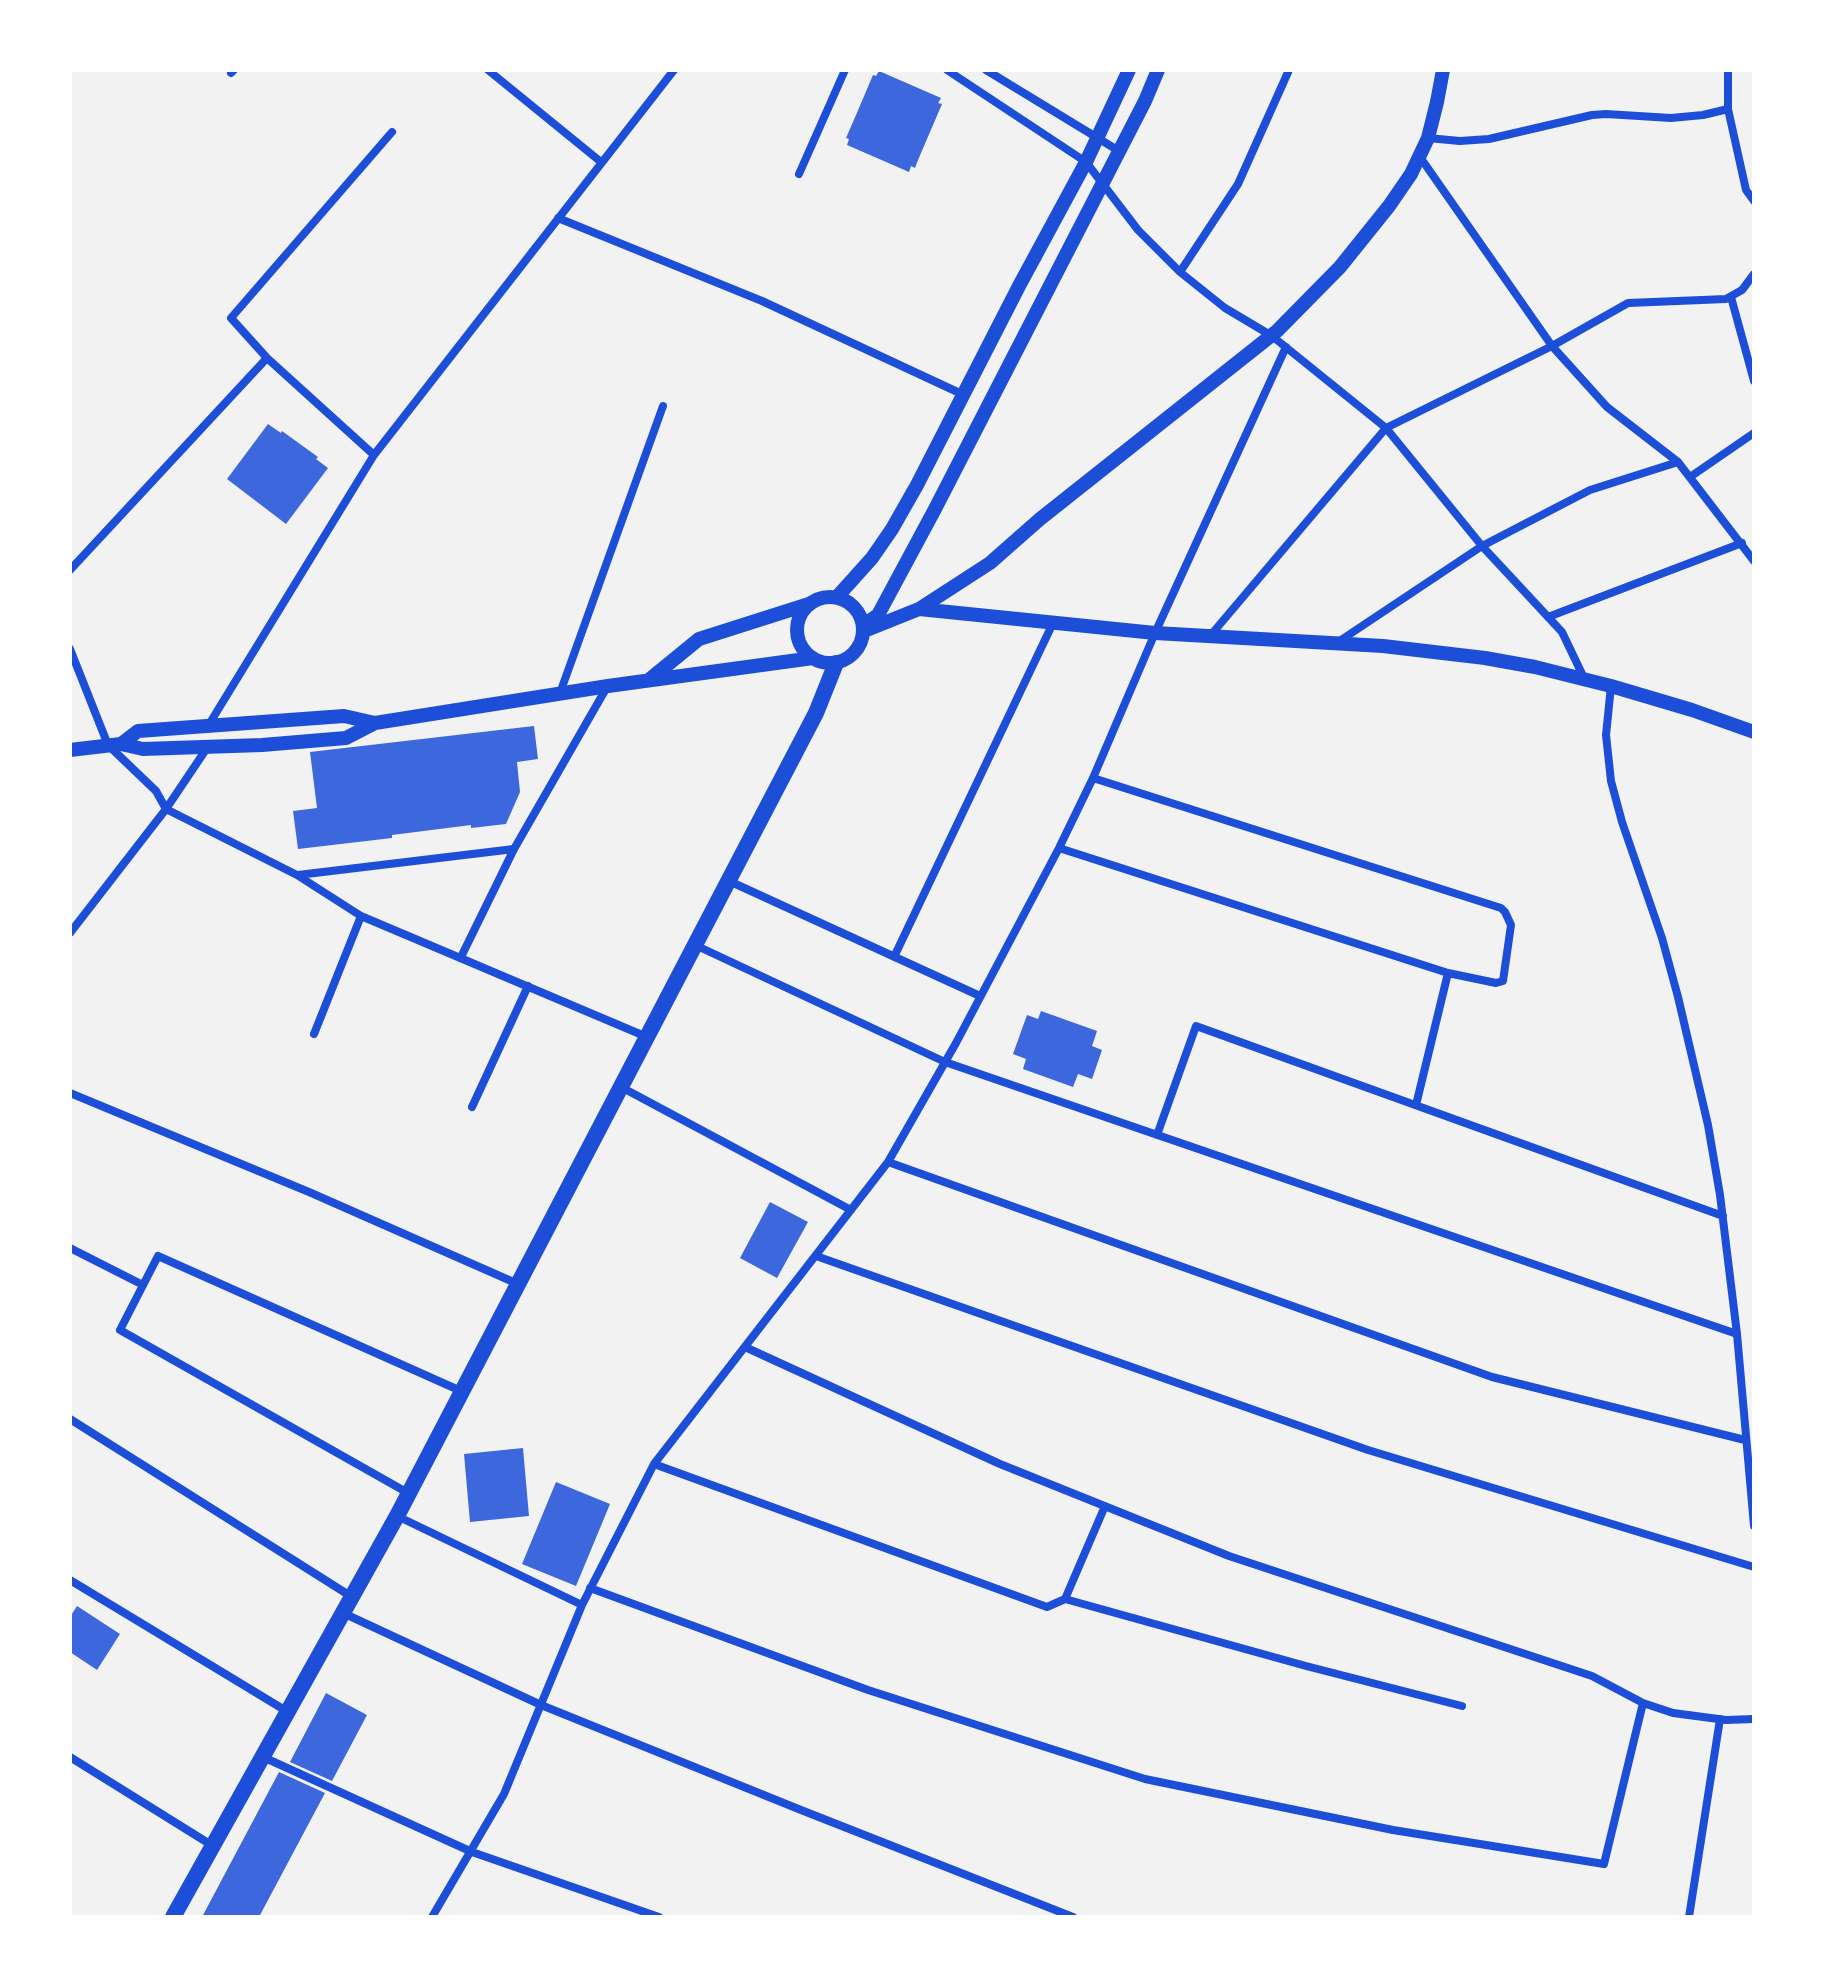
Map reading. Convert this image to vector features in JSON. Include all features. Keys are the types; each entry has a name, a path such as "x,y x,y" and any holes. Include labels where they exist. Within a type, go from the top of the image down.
{"main road":[{"path":"177,1916 409,1494 816,713 836,663"}],"street":[{"path":"488,70 601,162"},
{"path":"208,726 374,455 674,70"},
{"path":"799,174 845,70"},
{"path":"947,70 1086,162 1138,230 1180,272 1225,308 1272,336 1386,428 1482,546 1562,632 1584,679"},
{"path":"986,70 1119,151"},
{"path":"837,597 872,558 917,485 1099,137 1129,70"},
{"path":"864,628 878,615 935,509 1145,101 1158,70"},
{"path":"1180,272 1238,184 1289,70"},
{"path":"864,628 919,609 990,563 1040,519 1272,336 1365,237 1411,174 1428,138 1443,70"},
{"path":"1728,70 1728,109 1746,190 1754,201"},
{"path":"1428,138 1460,141 1489,139 1592,115 1671,118 1728,109"},
{"path":"374,455 267,358 231,318 392,132"},
{"path":"1420,157 1552,346 1607,407 1678,462 1754,561"},
{"path":"558,218 762,301 964,395"},
{"path":"1210,637 1386,428 1552,346 1628,303 1726,299 1742,290 1754,274"},
{"path":"1731,297 1754,381"},
{"path":"432,1917 504,1794 582,1605 654,1464 888,1162 945,1062 1093,778 1155,633 1286,347"},
{"path":"70,570 267,358"},
{"path":"560,693 663,406"},
{"path":"1690,477 1754,433"},
{"path":"1338,643 1482,546 1590,490 1678,462"},
{"path":"1548,617 1742,543"},
{"path":"648,681 699,639 825,597 837,597 853,605 860,614 864,628 862,642 856,652 836,663 824,663 813,658 801,646 797,629 799,618 809,604"},
{"path":"919,609 1155,633 1338,643 1485,658 1611,686 1754,732"},
{"path":"894,957 1053,623"},
{"path":"70,649 115,744 156,791 166,809 297,875 361,916 647,1037"},
{"path":"70,750 115,744 143,749 207,748 346,738 375,723 560,693 813,658"},
{"path":"461,957 514,849 608,686"},
{"path":"1611,686 1606,735 1611,781 1662,938 1708,1125 1737,1334 1754,1526"},
{"path":"115,744 138,731 344,716 375,723"},
{"path":"70,933 166,809 207,748"},
{"path":"1059,848 1448,973 1496,983 1503,981 1511,925 1501,908 1093,778"},
{"path":"297,875 514,849"},
{"path":"729,881 980,996"},
{"path":"314,1034 361,916"},
{"path":"695,945 945,1062 1737,1334"},
{"path":"1416,1105 1448,973"},
{"path":"472,1107 528,986"},
{"path":"1157,1135 1196,1026 1723,1216"},
{"path":"621,1087 851,1210"},
{"path":"70,1093 309,1192 518,1284"},
{"path":"888,1162 1492,1377 1745,1440"},
{"path":"70,1248 143,1285"},
{"path":"409,1494 120,1330 158,1256 462,1392"},
{"path":"816,1256 1368,1450 1754,1567"},
{"path":"745,1347 1000,1464 1229,1556 1592,1676 1643,1703 1673,1713 1720,1719 1754,1719"},
{"path":"70,1419 352,1597"},
{"path":"654,1464 1047,1607 1065,1599 1462,1706"},
{"path":"1065,1599 1105,1506"},
{"path":"397,1516 582,1605"},
{"path":"70,1580 288,1712"},
{"path":"590,1588 868,1690 1145,1779 1393,1830 1604,1864 1643,1703"},
{"path":"343,1613 541,1705 1073,1917"},
{"path":"1689,1917 1720,1719"},
{"path":"70,1757 213,1846"},
{"path":"263,1757 472,1852 659,1917"}],"building":[{"path":"879,71 941,98 938,103 942,104 915,168 911,166 909,172 847,145 849,139 846,138 873,75 876,76"},
{"path":"268,424 318,457 316,459 328,468 286,524 227,479"},
{"path":"534,726 538,759 517,762 520,792 506,824 471,828 471,825 298,849 293,811 317,808 310,752"},
{"path":"1041,1011 1097,1031 1092,1046 1102,1050 1092,1079 1078,1074 1073,1087 1023,1069 1026,1059 1013,1054 1027,1015 1038,1019"},
{"path":"770,1202 808,1222 777,1278 740,1258"},
{"path":"523,1448 529,1516 470,1522 464,1454"},
{"path":"556,1482 610,1504 576,1586 522,1564"},
{"path":"77,1606 120,1634 97,1670 70,1652 70,1617"},
{"path":"326,1693 367,1715 332,1781 290,1762"},
{"path":"279,1772 325,1793 259,1917 202,1917"}]}
